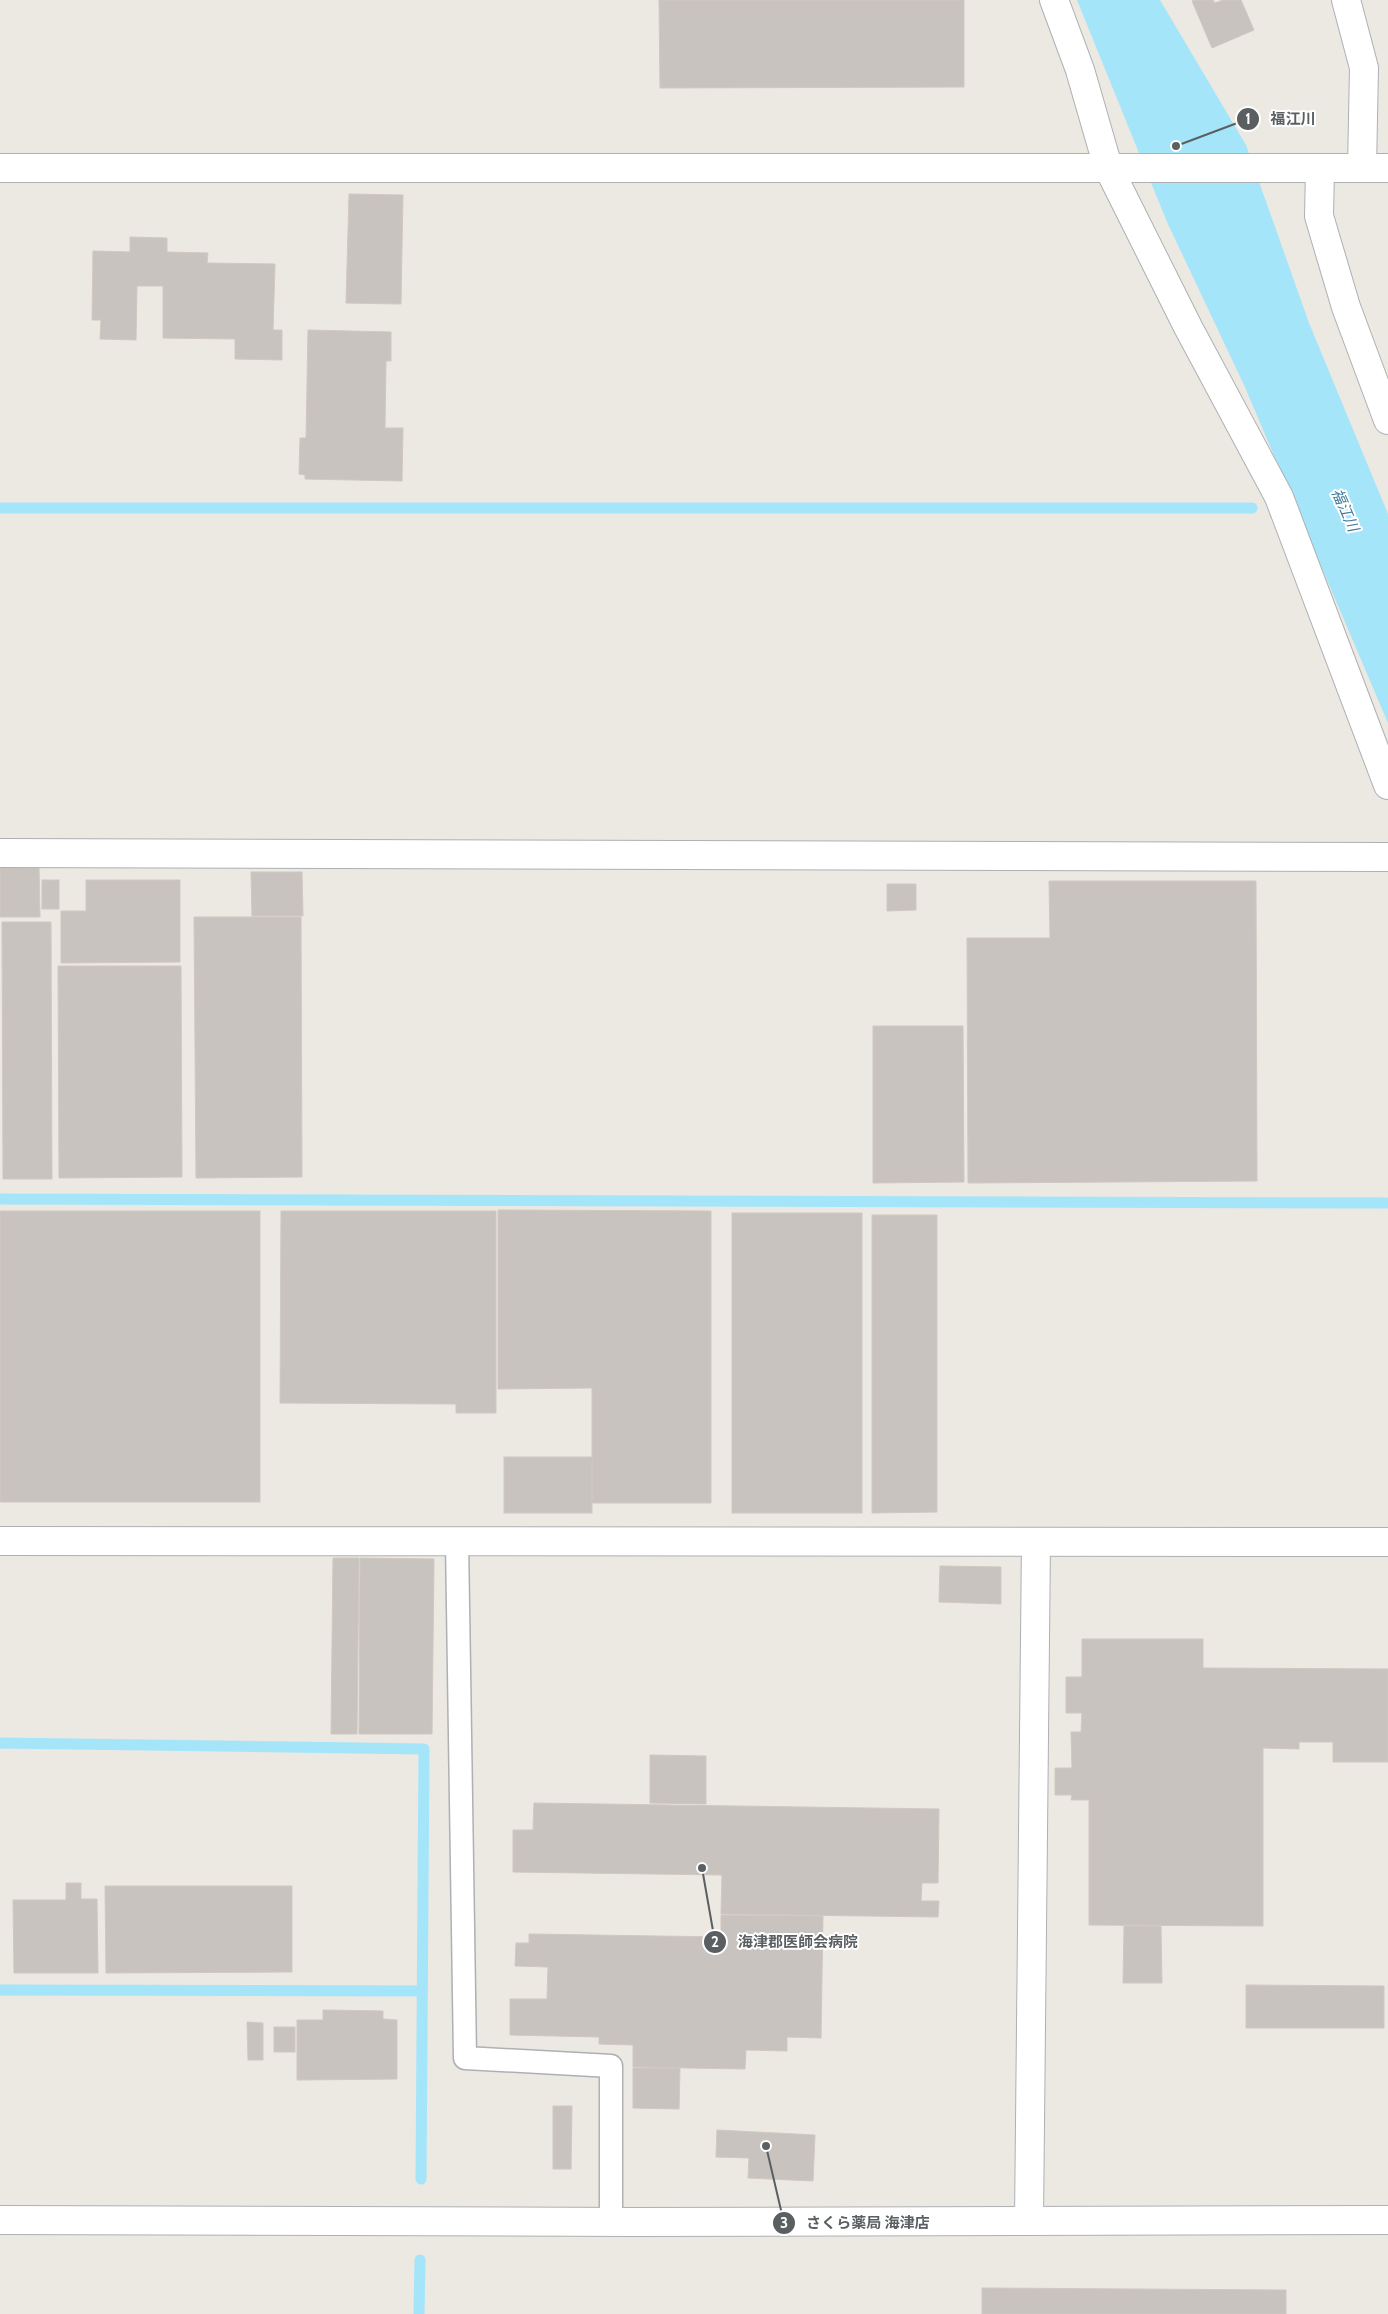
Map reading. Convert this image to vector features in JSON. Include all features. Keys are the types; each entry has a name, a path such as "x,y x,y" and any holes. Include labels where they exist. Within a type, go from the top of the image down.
{"street":[{"path":"1054,0 1116,167 1188,327 1279,497 1388,785"},
{"path":"0,168 1116,167 1269,170 1375,168 1364,68 1346,0"},
{"path":"1320,169 1319,216 1346,307 1388,420"},
{"path":"0,853 1388,857"},
{"path":"0,1541 1388,1542"},
{"path":"1030,2220 1036,1542"},
{"path":"0,2220 611,2222 1388,2220"}],"lane":[{"path":"457,1541 465,2058 611,2066 611,2222"}],"water":[{"path":"1077,0 1160,0 1246,145 1309,323 1388,514 1388,723 1244,385 1167,222"}],"building":[{"path":"659,0 964,0 964,87 660,88"},
{"path":"1213,0 1215,3 1223,0 1241,0 1254,30 1212,48 1192,1"},
{"path":"349,194 403,195 401,304 346,303"},
{"path":"130,237 167,238 167,252 208,253 207,263 275,264 273,330 282,330 282,360 235,359 235,339 163,338 163,286 137,286 136,340 100,339 101,320 92,320 93,251 130,252"},
{"path":"308,330 391,332 391,361 386,361 385,428 403,428 402,481 305,479 305,475 299,474 300,438 306,438"},
{"path":"0,867 39,867 40,917 0,917"},
{"path":"251,872 302,872 303,916 252,916"},
{"path":"42,880 59,880 59,909 42,909"},
{"path":"86,880 180,880 180,962 61,963 61,911 86,911"},
{"path":"1049,881 1256,881 1257,1181 968,1183 967,938 1050,938"},
{"path":"887,884 916,884 916,910 887,911"},
{"path":"194,917 301,917 302,1177 196,1178"},
{"path":"2,922 51,922 52,1179 3,1179"},
{"path":"58,966 181,966 182,1177 59,1178"},
{"path":"873,1026 963,1026 964,1182 873,1183"},
{"path":"498,1210 711,1211 711,1503 592,1503 592,1388 498,1389"},
{"path":"0,1211 260,1211 260,1502 0,1502"},
{"path":"281,1211 496,1211 496,1413 456,1413 456,1404 280,1403"},
{"path":"732,1213 862,1213 862,1513 732,1513"},
{"path":"872,1215 937,1215 937,1512 872,1513"},
{"path":"504,1457 592,1457 592,1513 504,1513"},
{"path":"333,1558 359,1558 357,1734 331,1734"},
{"path":"360,1558 434,1559 432,1734 359,1734"},
{"path":"940,1566 1001,1567 1001,1604 939,1602"},
{"path":"1082,1639 1203,1639 1203,1668 1388,1669 1388,1762 1333,1762 1333,1742 1299,1742 1299,1749 1263,1748 1263,1926 1089,1925 1089,1800 1071,1800 1072,1795 1055,1795 1055,1768 1072,1768 1071,1732 1081,1732 1082,1713 1066,1713 1066,1677 1082,1677"},
{"path":"650,1755 706,1756 706,1804 650,1803"},
{"path":"534,1803 939,1809 938,1883 922,1883 921,1901 939,1901 938,1917 721,1914 722,1875 513,1872 513,1830 533,1830"},
{"path":"66,1883 81,1883 81,1899 97,1899 98,1973 14,1973 13,1900 66,1900"},
{"path":"105,1886 292,1886 292,1972 106,1973"},
{"path":"721,1915 823,1916 821,2038 787,2037 787,2051 746,2050 745,2069 633,2067 633,2045 599,2044 599,2037 510,2035 510,1999 547,1999 548,1967 515,1966 516,1943 529,1943 529,1934 721,1937"},
{"path":"1124,1926 1161,1926 1162,1983 1123,1983"},
{"path":"1246,1985 1384,1986 1384,2028 1246,2028"},
{"path":"323,2010 383,2011 383,2019 397,2020 397,2079 297,2080 297,2020 323,2020"},
{"path":"247,2022 263,2023 263,2060 248,2060"},
{"path":"274,2027 295,2027 295,2052 274,2052"},
{"path":"633,2068 680,2068 679,2109 633,2108"},
{"path":"553,2106 572,2106 571,2169 553,2169"},
{"path":"717,2130 815,2135 813,2181 748,2178 749,2158 716,2157"},
{"path":"982,2288 1286,2290 1286,2314 982,2314"}],"waterway":[{"path":"0,508 1252,508"},
{"path":"0,1199 1388,1203"},
{"path":"0,1743 424,1749 421,2179"},
{"path":"0,1990 422,1991"},
{"path":"419,2314 420,2260"}],"place":[{"name":"福江川","path":"1176,146"},
{"name":"海津郡医師会病院","path":"702,1868"},
{"name":"さくら薬局 海津店","path":"766,2146"}]}
